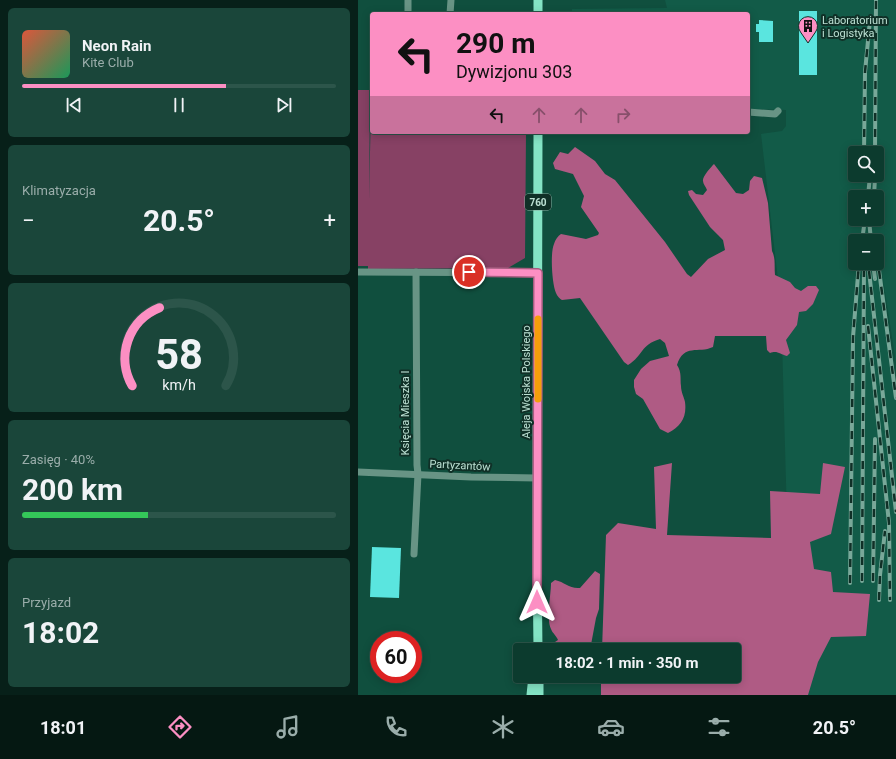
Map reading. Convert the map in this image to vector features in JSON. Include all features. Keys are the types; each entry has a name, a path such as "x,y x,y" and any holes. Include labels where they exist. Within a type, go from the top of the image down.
{"main road":[{"path":"538,0 538,12"},
{"name":"Aleja Wojska Polskiego","path":"538,134 538,643"},
{"name":"Aleja Wojska Polskiego","path":"536,643 537,632"},
{"path":"531,695 532,683"},
{"path":"539,683 539,695"}],"street":[{"path":"408,0 408,12"},
{"path":"450,12 451,0"},
{"path":"750,112 775,114 778,112"},
{"path":"358,272 538,273"},
{"name":"Księcia Mieszka I","path":"414,554 418,474 416,465 416,272"},
{"name":"Partyzantów","path":"358,472 471,477 537,478"}],"shaded area":[{"path":"665,0 896,0 896,363 882,272 896,388 896,695 792,695 781,305 761,134 782,131 786,126 786,110 750,109 750,12 572,12 572,9 667,8"},
{"path":"358,90 370,90 369,200 370,134 526,134 525,258 508,268 368,269 368,266 358,266"},
{"path":"575,147 595,161 605,174 615,180 665,242 687,274 691,277 708,259 725,250 723,240 710,227 689,195 688,191 692,190 696,194 703,195 707,190 703,183 703,179 714,164 736,193 743,194 749,190 750,181 754,176 762,178 768,203 775,275 790,282 795,288 801,291 808,286 816,286 819,290 813,304 806,311 799,312 797,325 786,340 790,353 787,356 777,352 770,353 767,350 766,336 715,336 713,347 692,350 683,354 677,365 679,368 681,388 685,402 685,412 680,424 668,433 660,429 643,399 636,394 634,387 634,380 641,369 650,361 669,356 665,343 660,339 654,341 645,347 637,358 628,365 624,362 580,298 562,300 556,293 553,283 552,261 554,243 557,238 561,234 586,239 598,235 599,233 581,207 584,196 573,174 555,169 553,163 560,152 568,154"},
{"path":"672,463 667,535 771,538 770,491 820,494 823,463 845,467 831,534 810,542 814,569 831,572 833,592 870,594 866,636 831,637 818,662 808,695 601,695 601,683 741,683 741,643 602,643 606,535 618,523 656,529 654,467"},
{"path":"595,571 600,574 599,609 591,643 554,643 558,640 552,631 549,619 551,583 555,580 576,588 580,588"}],"building":[{"name":"Laboratorium i Logistyka","path":"799,11 817,11 817,75 799,75"},
{"path":"759,20 773,21 773,42 759,42 759,32 756,32 756,24 759,24"},
{"path":"372,547 401,548 399,598 370,597"}],"railway":[{"path":"875,146 876,0"},
{"path":"864,146 865,72 870,20"},
{"path":"869,182 869,190"},
{"path":"874,190 875,182"},
{"path":"863,234 864,226"},
{"path":"870,226 870,234"},
{"path":"850,583 853,337 858,270"},
{"path":"862,581 864,270"},
{"path":"874,270 875,279"},
{"path":"879,270 896,398"},
{"path":"869,271 896,512"},
{"path":"868,326 889,523 890,600"},
{"path":"873,581 875,439"},
{"path":"879,600 885,531"}],"slow traffic":[{"path":"538,319 538,399"}],"place":[{"name":"Laboratorium i Logistyka","path":"808,43"}],"route":[{"path":"469,272 538,273 537,602"}]}
